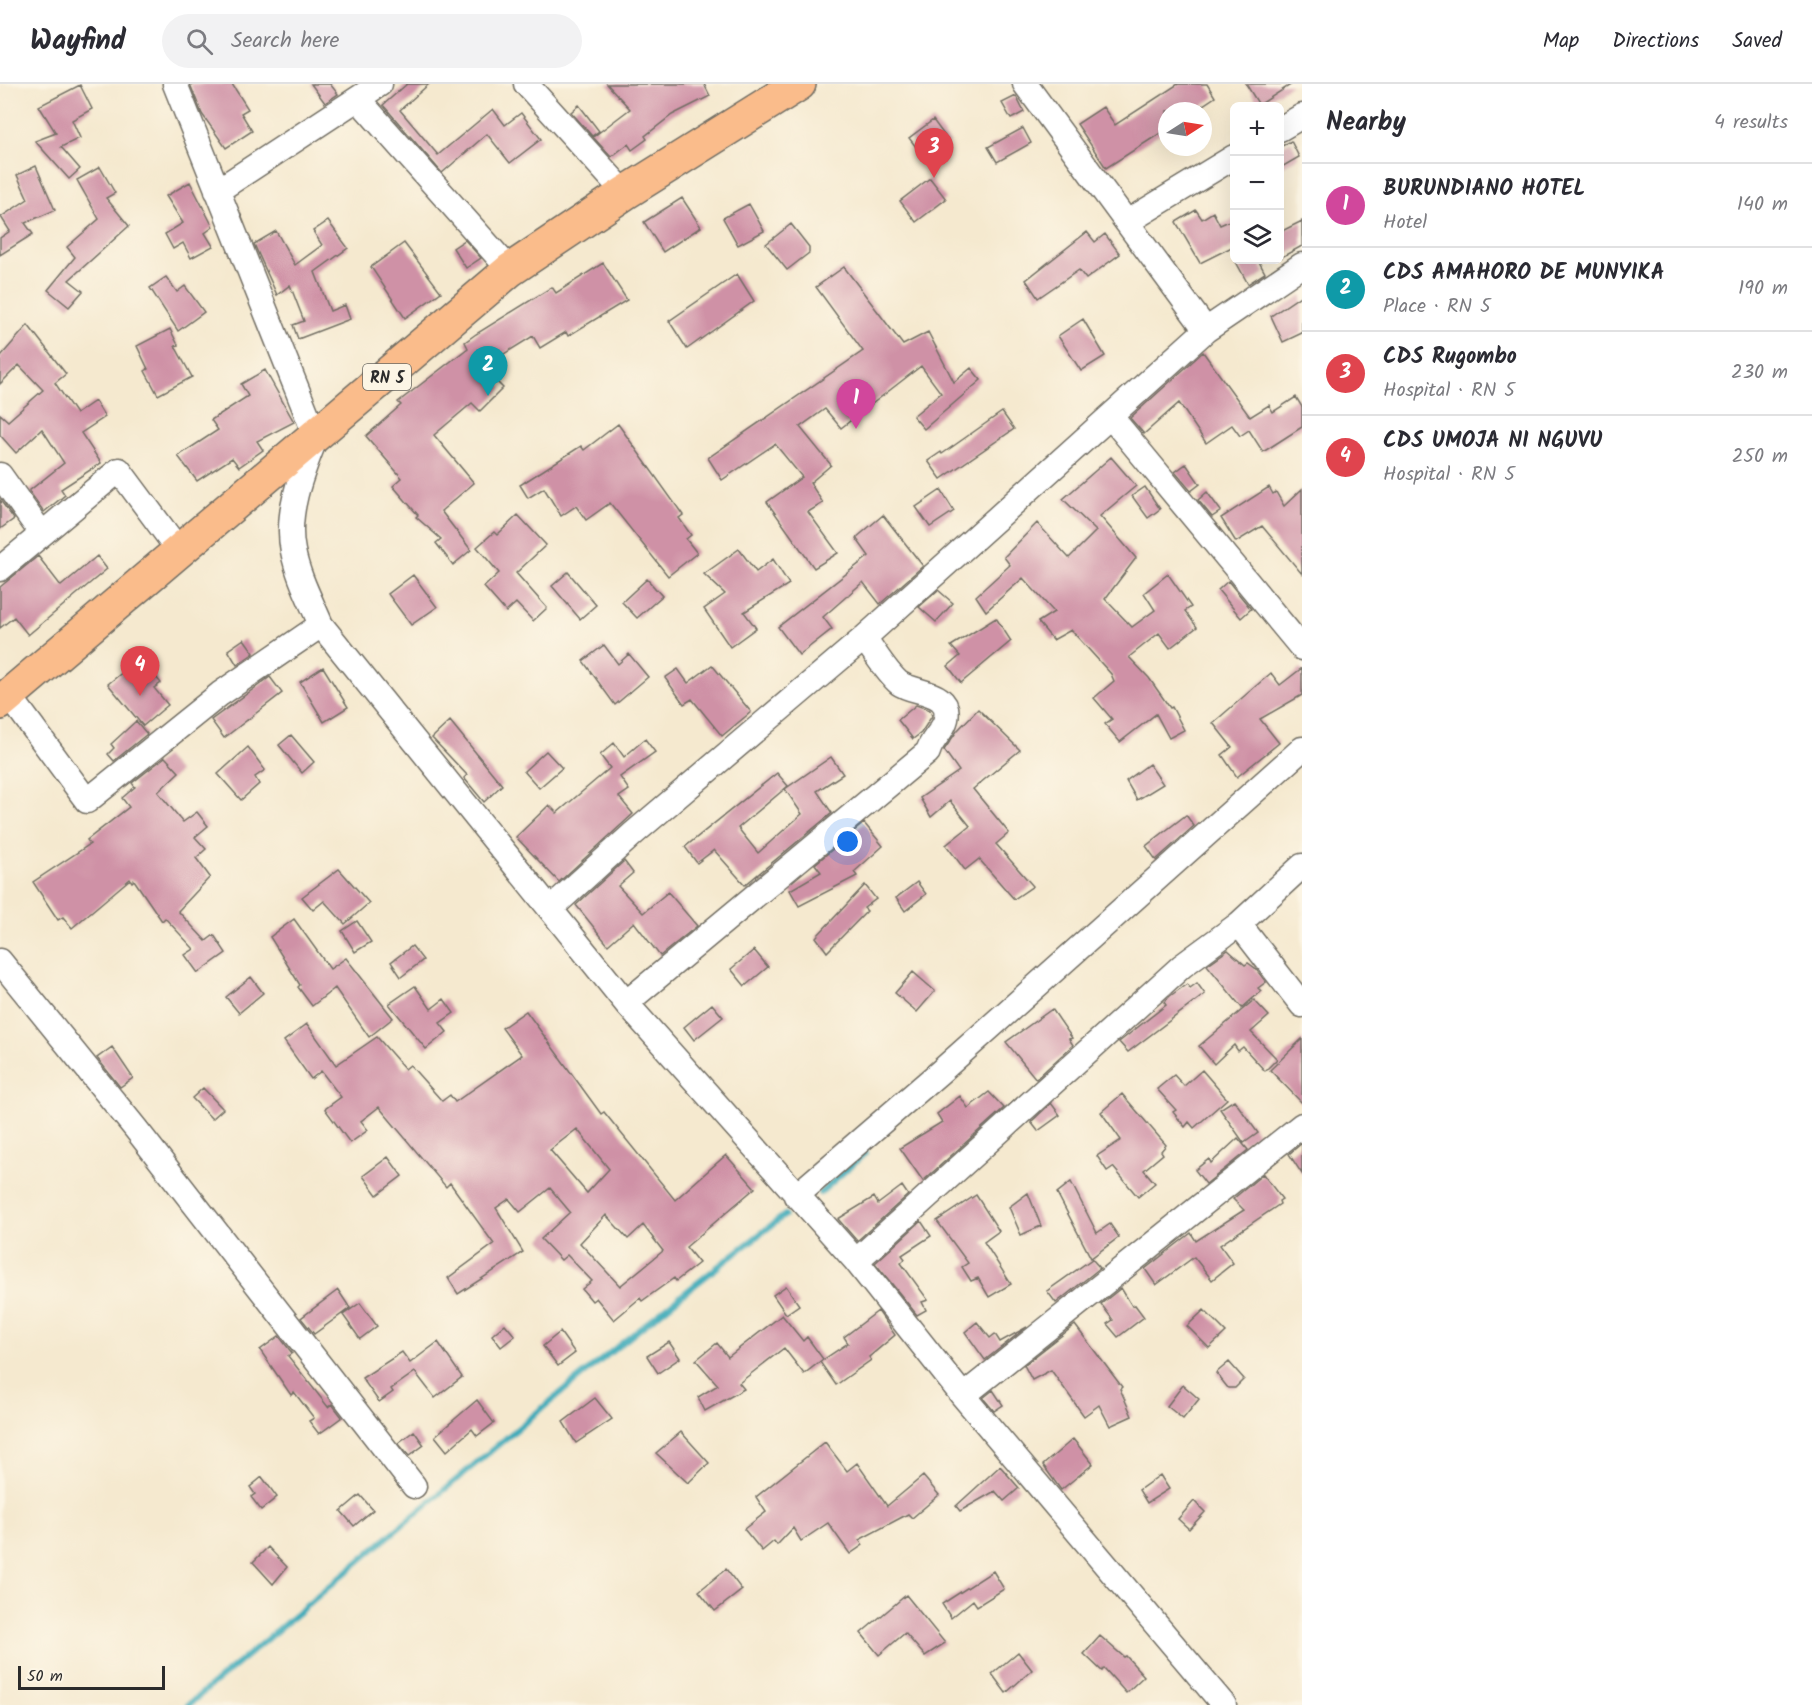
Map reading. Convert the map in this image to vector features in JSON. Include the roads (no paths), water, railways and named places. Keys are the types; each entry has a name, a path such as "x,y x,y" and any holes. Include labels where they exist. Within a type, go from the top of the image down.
{"main road":[{"name":"RN 5","path":"4,699 316,437 510,270 799,84"}],"street":[{"path":"175,84 316,437 302,471 291,526 292,549 298,571 321,625 626,1003 856,1261 963,1396 1224,1705"},
{"path":"217,191 380,84"},
{"path":"526,84 625,194"},
{"path":"1025,84 1206,330"},
{"path":"358,99 510,270"},
{"path":"1284,127 1302,116"},
{"path":"1127,222 1230,159"},
{"path":"550,909 634,833 864,638 1206,330 1302,265"},
{"path":"1111,417 1302,648"},
{"path":"0,569 119,470 180,552"},
{"path":"0,475 42,534"},
{"path":"4,699 87,801 220,694 321,625"},
{"path":"626,1003 928,752 930,742 942,729 946,718 945,707 936,696 900,684 864,638"},
{"path":"796,1196 940,1072 1302,749"},
{"path":"856,1261 1182,966 1239,924 1302,866"},
{"path":"1239,924 1302,1005"},
{"path":"0,961 136,1129 414,1486"},
{"path":"963,1396 1302,1125"}],"waterway":[{"path":"820,1193 865,1153"},
{"path":"188,1705 558,1395 785,1215"}],"place":[{"name":"CDS Rugombo","path":"934,178"},
{"name":"CDS AMAHORO DE MUNYIKA","path":"488,396"},
{"name":"BURUNDIANO HOTEL","path":"856,429"},
{"name":"CDS UMOJA NI NGUVU","path":"140,696"}]}
